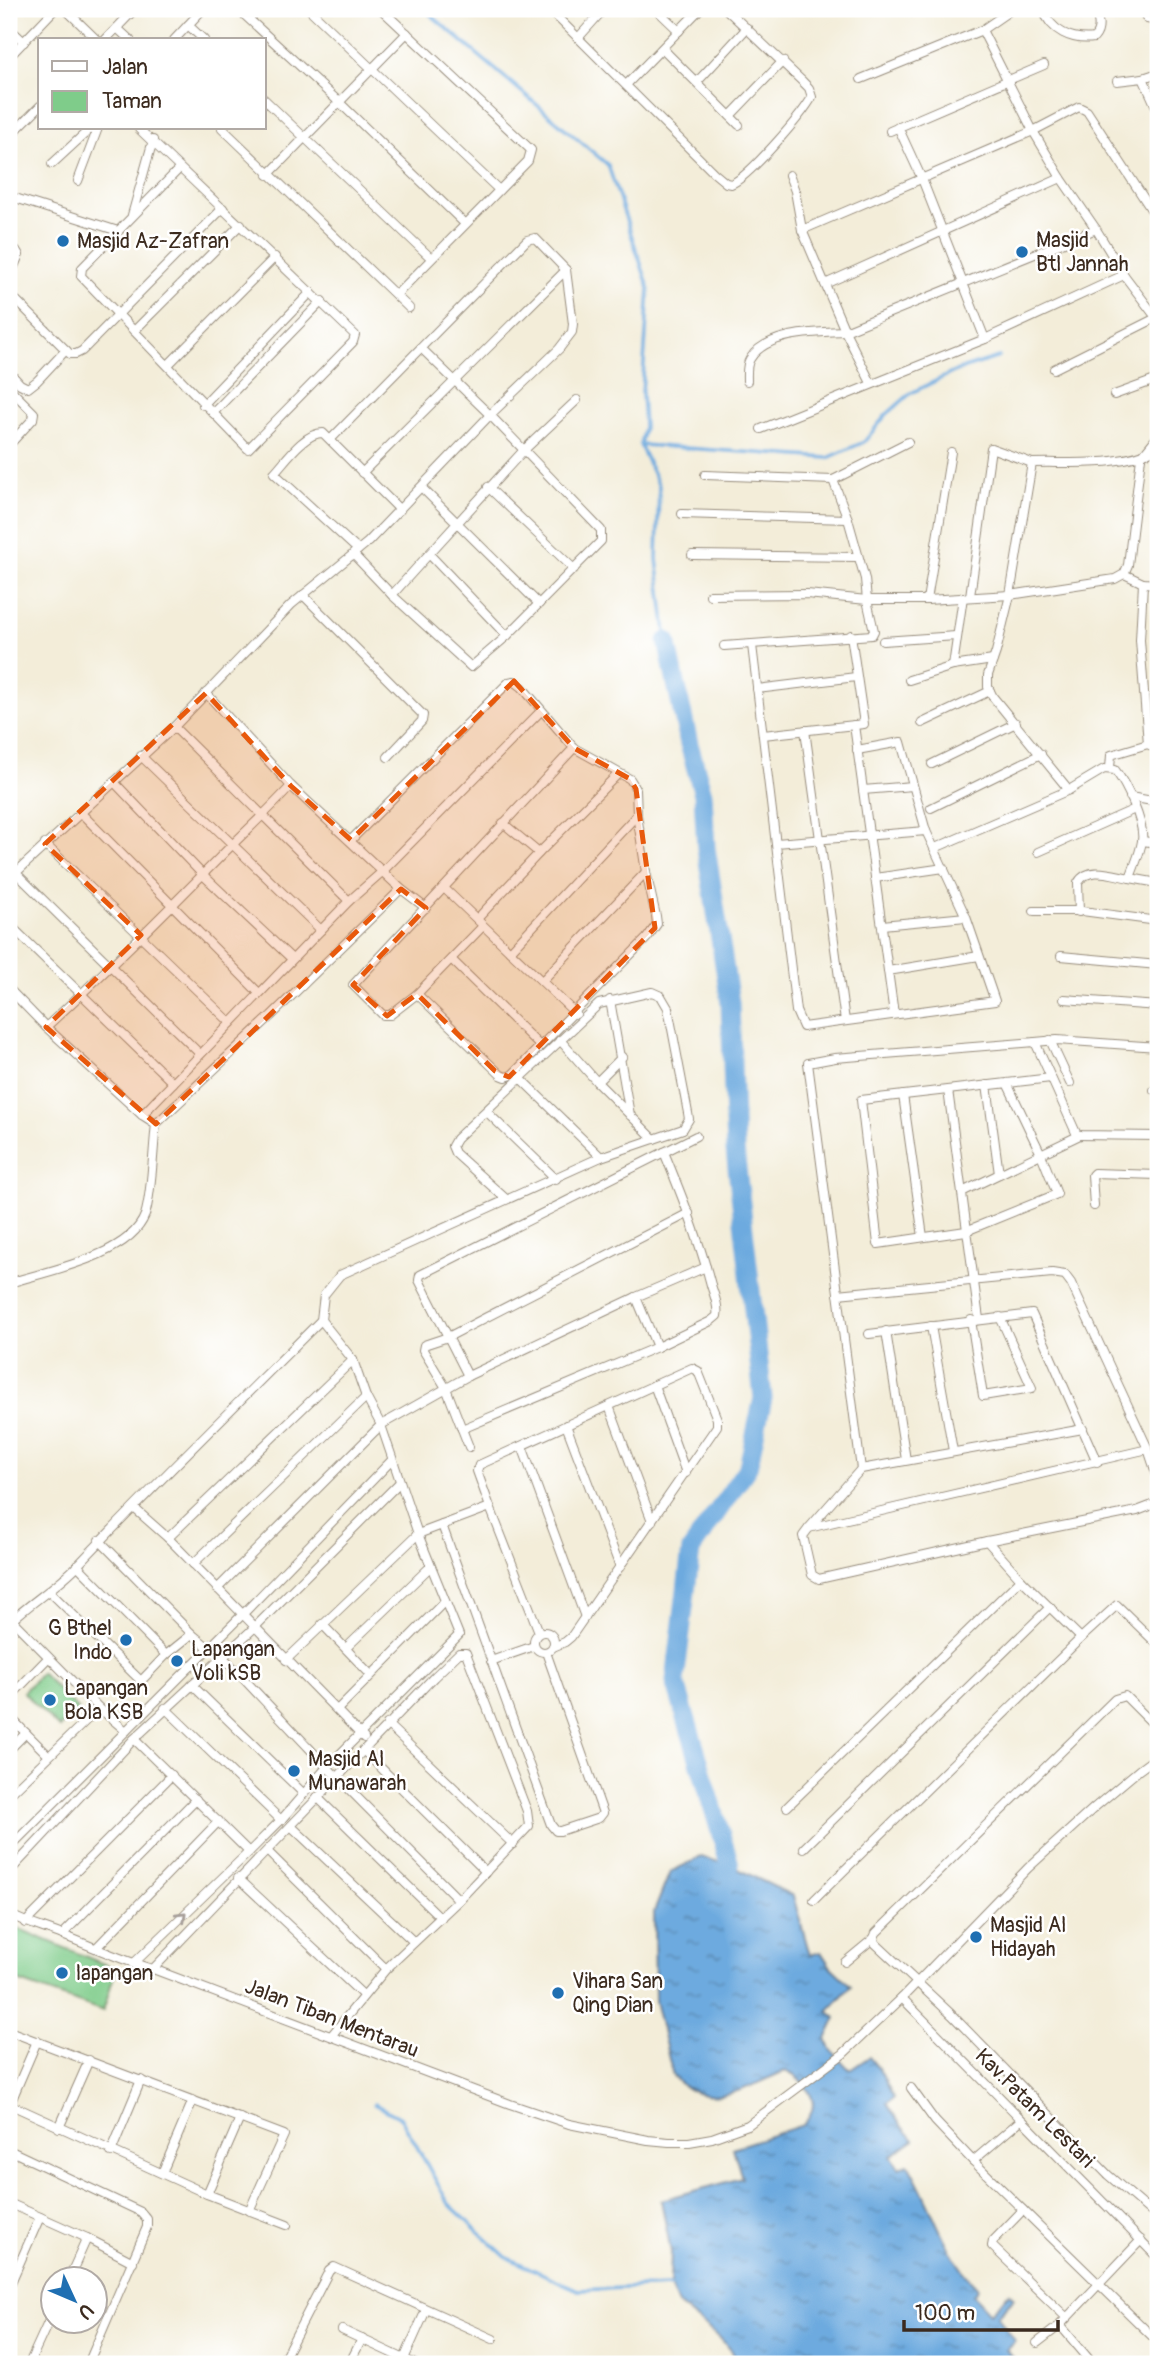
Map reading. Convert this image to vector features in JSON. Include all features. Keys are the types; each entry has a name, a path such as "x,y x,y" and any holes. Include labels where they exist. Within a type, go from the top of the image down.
{"street":[{"path":"9,57 55,9"},
{"path":"65,9 95,38"},
{"path":"107,38 135,9"},
{"path":"176,38 203,9"},
{"path":"238,9 465,224"},
{"path":"309,9 499,190"},
{"path":"381,9 531,150 528,161 396,295"},
{"path":"550,9 713,173 731,184 744,176 804,110 812,97 809,88 783,61 726,9"},
{"path":"579,37 604,9"},
{"path":"656,9 679,31"},
{"path":"626,85 700,9"},
{"path":"1043,9 1047,18 1063,33 1083,40 1094,38 1098,33 1096,9"},
{"path":"1142,9 1147,19 1158,21"},
{"path":"861,79 982,30 1008,12"},
{"path":"188,25 202,38"},
{"path":"9,28 24,42"},
{"path":"117,28 128,38"},
{"path":"697,82 747,28"},
{"path":"982,30 1033,131 1061,178 1124,275 1157,319 1054,369"},
{"path":"268,175 407,33"},
{"path":"663,49 739,125"},
{"path":"730,116 783,61"},
{"path":"985,339 922,179 894,129 1044,65"},
{"path":"1117,82 1158,73"},
{"path":"1143,78 1158,111"},
{"path":"266,101 431,258"},
{"path":"802,230 1033,131 1076,107 1087,111 1158,220"},
{"path":"9,137 38,108"},
{"path":"52,164 88,130"},
{"path":"79,181 97,130"},
{"path":"140,130 355,335 353,342 248,449 80,276 82,268 179,169"},
{"path":"224,130 408,308"},
{"path":"132,216 153,140"},
{"path":"789,175 795,191 802,230 845,331 871,383"},
{"path":"825,284 1061,178"},
{"path":"9,197 118,231"},
{"path":"9,301 17,301 73,355 82,351 223,208"},
{"path":"134,331 241,224"},
{"path":"747,381 748,362 759,349 769,344 807,332 845,331 1096,229"},
{"path":"200,1054 112,966 12,875 174,727 274,622 400,510 490,415 559,349 572,332 573,324 566,270 535,238 527,240 331,439"},
{"path":"9,247 19,255 9,278"},
{"path":"168,365 275,257"},
{"path":"362,473 566,270"},
{"path":"761,429 985,339 1124,275"},
{"path":"203,405 311,292"},
{"path":"213,413 322,301"},
{"path":"400,510 323,433 313,435 274,473 355,552 392,595 469,667 507,636 601,541 601,530 421,348"},
{"path":"9,372 24,387 28,387 66,350"},
{"path":"1114,396 1158,379"},
{"path":"9,387 34,413 33,419 9,445"},
{"path":"392,595 459,523 488,487 577,400"},
{"path":"710,594 807,594 867,600 927,600 1010,595 1115,579 1124,574 1128,565 1141,457 1158,436"},
{"path":"705,475 833,480 908,442"},
{"path":"953,666 956,636 966,597 991,448 1032,463 1141,457 1158,448"},
{"path":"927,600 951,452"},
{"path":"1032,463 1010,595 988,675 989,691 1069,790"},
{"path":"724,646 872,635 874,631 865,579 848,519 833,480"},
{"path":"488,487 574,569"},
{"path":"422,488 539,604"},
{"path":"682,514 848,519"},
{"path":"429,554 507,636"},
{"path":"692,555 859,557"},
{"path":"1124,574 1143,583 1158,584"},
{"path":"1143,583 1140,640 1148,744"},
{"path":"303,595 423,715 422,721 388,757"},
{"path":"763,735 864,724 851,635"},
{"path":"883,641 956,636"},
{"path":"752,645 796,1011 803,1027 995,1001 966,917 926,831 901,742 857,750"},
{"path":"909,680 953,666 993,660"},
{"path":"757,689 856,677"},
{"path":"351,840 509,682 518,682 574,748 630,779 635,785 646,872 656,916 655,928 512,1075 503,1077 417,994"},
{"path":"922,723 989,691"},
{"path":"206,693 290,786 401,889 426,908"},
{"path":"142,1115 349,901 383,871 541,711"},
{"path":"932,764 1016,723"},
{"path":"854,725 894,1014"},
{"path":"174,727 349,901"},
{"path":"805,730 845,1021"},
{"path":"1110,768 1111,755 1148,744 1158,750"},
{"path":"574,748 353,985 380,1012 387,1016 393,1013 452,960 539,853 618,774"},
{"path":"931,808 1041,754"},
{"path":"141,756 321,930"},
{"path":"935,848 1069,790 1110,768"},
{"path":"1110,768 1118,774 1130,797 1142,830 1142,841 1130,878"},
{"path":"114,782 203,874 292,959"},
{"path":"46,1027 112,966 232,844 264,816 290,786"},
{"path":"863,790 913,786"},
{"path":"1130,797 1158,802"},
{"path":"1038,852 1135,809"},
{"path":"81,813 259,993"},
{"path":"510,951 637,815"},
{"path":"503,822 539,853"},
{"path":"776,842 926,831"},
{"path":"1142,841 1158,843"},
{"path":"45,844 231,1023"},
{"path":"875,878 944,868"},
{"path":"542,981 646,872"},
{"path":"1079,912 1078,883 1087,873 1158,883"},
{"path":"444,888 581,1020"},
{"path":"9,1283 106,1251 135,1233 146,1211 156,1124 401,889"},
{"path":"1034,911 1079,912 1158,921"},
{"path":"882,925 966,917"},
{"path":"9,924 173,1083"},
{"path":"888,971 979,956"},
{"path":"1061,956 1158,965"},
{"path":"452,960 540,1045"},
{"path":"9,989 46,1027 142,1115 156,1124"},
{"path":"126,1731 10,1621 77,1565 321,1320 324,1295 340,1275 601,1157 678,1132 689,1119 667,1008 661,996 652,992 599,1004 456,1139 452,1146 455,1153 506,1199"},
{"path":"1064,999 1158,1006"},
{"path":"610,1000 631,1116"},
{"path":"560,1040 654,1139"},
{"path":"1050,1040 1070,1083"},
{"path":"861,1469 808,1063 835,1058 1050,1040 1158,1047"},
{"path":"1035,1042 1077,1135 1080,1135"},
{"path":"597,1082 622,1057"},
{"path":"1007,1083 1057,1194 966,1231 878,1244 861,1100 1051,1077"},
{"path":"521,1079 601,1157"},
{"path":"987,1085 999,1174"},
{"path":"948,1090 975,1280 975,1320 983,1396 1032,1388 1000,1317"},
{"path":"903,1095 923,1237"},
{"path":"486,1112 556,1179"},
{"path":"962,1192 1080,1135 1158,1136"},
{"path":"468,1377 419,1280 419,1275 696,1136"},
{"path":"462,1429 657,1347 717,1316 718,1309 689,1213 664,1152"},
{"path":"1094,1206 1094,1173 1158,1175"},
{"path":"469,1447 446,1388 423,1349 426,1344 448,1338 689,1213"},
{"path":"217,1589 381,1425 468,1377 636,1297 706,1267"},
{"path":"838,1294 1052,1273 1065,1275 1148,1449 1158,1479"},
{"path":"636,1297 657,1347"},
{"path":"869,1334 1032,1314 1097,1462"},
{"path":"133,1964 249,1853 327,1767 459,1635 430,1567 381,1425 366,1397 353,1360 321,1320"},
{"path":"931,1326 953,1451"},
{"path":"886,1331 906,1460"},
{"path":"168,1538 353,1360"},
{"path":"539,1632 478,1474 478,1467 695,1368 717,1419 712,1436 568,1640 549,1649 539,1651 534,1646 533,1638 539,1632 551,1634 554,1641 549,1649"},
{"path":"654,1385 686,1474"},
{"path":"192,1564 366,1397"},
{"path":"609,1406 652,1521"},
{"path":"566,1425 620,1567"},
{"path":"1083,1429 861,1469 803,1536 812,1575 819,1579 1137,1511 1158,1503"},
{"path":"522,1446 584,1617"},
{"path":"809,1528 1148,1449"},
{"path":"9,1848 242,1615 392,1460"},
{"path":"9,1872 165,1708 255,1628 400,1482"},
{"path":"286,1660 418,1534 491,1507"},
{"path":"134,1508 168,1538 369,1742"},
{"path":"442,1525 551,1825 556,1831 560,1831 599,1818 603,1813 549,1649"},
{"path":"99,1540 209,1648"},
{"path":"987,1541 1081,1638"},
{"path":"77,1565 166,1655"},
{"path":"346,1648 430,1567"},
{"path":"787,1807 1021,1578"},
{"path":"49,1591 141,1681 166,1655 192,1634"},
{"path":"337,1710 444,1602"},
{"path":"814,1900 1117,1605 1158,1645"},
{"path":"804,1848 1050,1607"},
{"path":"322,1624 371,1675"},
{"path":"491,1661 534,1646"},
{"path":"153,1969 369,1742 459,1653 466,1653 530,1820 527,1829 441,1918 386,1969 331,2036"},
{"path":"223,1657 459,1900"},
{"path":"9,1698 48,1658"},
{"path":"192,1685 304,1794"},
{"path":"845,1962 874,1938 876,1933 1118,1696 1128,1698 1158,1729"},
{"path":"9,1795 99,1708"},
{"path":"165,1708 281,1820"},
{"path":"9,1716 48,1755"},
{"path":"387,1724 513,1844"},
{"path":"9,1750 26,1733"},
{"path":"134,1739 249,1853"},
{"path":"363,1751 486,1872"},
{"path":"902,1998 1028,1868 1112,1792 1158,1756"},
{"path":"25,1923 172,1775"},
{"path":"317,1797 441,1918"},
{"path":"62,1935 196,1799"},
{"path":"96,1948 219,1821"},
{"path":"291,1826 414,1942"},
{"path":"267,1851 386,1969"},
{"path":"238,1878 363,1996"},
{"name":"Jalan Tiban Mentarau","path":"9,1914 25,1923 133,1964 153,1969 510,2104 569,2124 648,2140 689,2142 748,2125 843,2054 902,1998"},
{"name":"Kav.Patam Lestari","path":"874,1938 875,1943 952,2015 1108,2175 1158,2218"},
{"name":"Kav.Patam Lestari","path":"902,1998 1158,2258"},
{"path":"9,2031 284,2135 249,2211"},
{"path":"37,2041 9,2104 207,2194 287,2225"},
{"path":"59,2128 89,2060"},
{"path":"111,2152 141,2080"},
{"path":"911,2088 935,2121 973,2161 1158,2342"},
{"path":"162,2173 193,2100"},
{"path":"207,2194 240,2118"},
{"path":"973,2161 1021,2120"},
{"path":"9,2150 141,2211 146,2218 148,2227 88,2364"},
{"path":"9,2203 133,2262"},
{"path":"1023,2210 993,2241 992,2246 1066,2317"},
{"path":"9,2287 40,2217"},
{"path":"75,2264 87,2238"},
{"path":"1037,2343 1059,2326 1140,2240"},
{"path":"281,2364 333,2267 493,2339"},
{"path":"402,2359 424,2309"},
{"path":"1059,2326 1094,2364"},
{"path":"342,2330 415,2364"},
{"path":"29,2364 43,2334"},
{"path":"349,2364 362,2339"}],"highlighted area":[{"path":"514,681 574,748 630,779 636,789 655,928 509,1077 495,1071 417,994 387,1016 353,985 426,908 401,889 156,1124 46,1027 141,935 45,844 206,693 291,786 351,840"}],"green space":[{"name":"Lapangan Bola KSB","path":"41,1673 78,1709 59,1728 23,1692"},
{"name":"lapangan","path":"17,1928 116,1969 103,2011 9,1978 9,1952"}],"water":[{"path":"701,1857 730,1865 793,1896 810,1955 821,1952 831,1967 851,1986 828,2011 836,2018 826,2039 832,2051 850,2070 869,2057 879,2069 894,2098 887,2103 914,2140 891,2156 899,2168 908,2164 917,2179 947,2245 966,2275 978,2288 973,2295 990,2313 1009,2293 1014,2298 997,2316 1015,2341 1006,2350 1014,2359 1011,2362 1013,2364 737,2364 732,2351 719,2337 678,2305 670,2286 671,2252 661,2200 742,2178 733,2148 803,2125 813,2104 806,2087 785,2071 742,2089 713,2096 686,2088 673,2076 655,2001 654,1912 670,1872"}],"waterway":[{"path":"424,9 608,165 649,288 642,393 644,427 640,445 659,486 657,559 667,641"},
{"path":"642,445 828,458 864,442 886,415 911,393 958,370 999,357"},
{"path":"667,641 689,744 703,794 706,848 730,1003 735,1150 763,1398 748,1467 691,1550 675,1681 730,1865"},
{"path":"374,2104 401,2118 449,2204 506,2257 578,2290 670,2286"}],"place":[{"name":"Masjid Az-Zafran","path":"63,241"},
{"name":"Masjid Btl Jannah","path":"1022,252"},
{"name":"G Bthel Indo","path":"126,1640"},
{"name":"Lapangan Voli kSB","path":"177,1661"},
{"name":"Lapangan Bola KSB","path":"50,1700"},
{"name":"Masjid Al Munawarah","path":"294,1771"},
{"name":"Masjid Al Hidayah","path":"976,1937"},
{"name":"lapangan","path":"62,1973"},
{"name":"Vihara San Qing Dian","path":"558,1993"}]}
